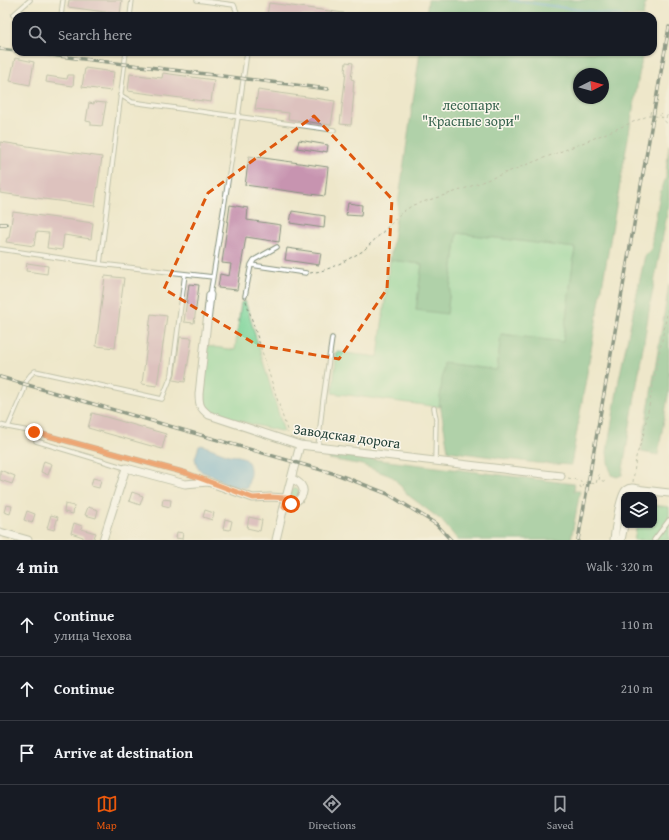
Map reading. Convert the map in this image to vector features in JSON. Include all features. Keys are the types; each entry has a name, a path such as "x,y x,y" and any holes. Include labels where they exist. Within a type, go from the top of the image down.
{"street":[{"name":"Заводская дорога","path":"210,295 199,394 199,404 202,410 209,415 300,445 564,477"},
{"path":"276,540 300,445"},
{"path":"103,540 126,468 185,484 208,482 253,498 286,498"},
{"path":"284,507 298,500 302,496 303,492 300,483 291,479"},
{"path":"614,540 623,494 628,489 634,488 669,493"},
{"path":"621,540 623,528"},
{"path":"0,532 28,540"}],"lane":[{"path":"16,12 30,0"},
{"path":"62,12 63,0"},
{"path":"130,12 132,0"},
{"path":"197,0 234,5 237,12"},
{"path":"100,264 125,56"},
{"path":"210,295 246,56"},
{"path":"120,95 132,102 334,130"},
{"path":"245,296 251,266 254,260 277,247"},
{"path":"0,249 100,264 213,277"},
{"path":"251,266 306,273"},
{"path":"8,427 24,390 28,376 35,371 162,399 172,374 185,274"},
{"path":"318,447 332,338"},
{"path":"434,408 436,419 435,461"},
{"path":"0,426 42,434 186,473 208,482"},
{"path":"36,441 126,468"},
{"path":"654,540 669,520"}],"path":[{"path":"650,115 651,110"},
{"path":"660,116 661,112"},
{"path":"306,273 330,268 363,251 401,213 413,205 461,190 650,115 666,118 669,112"},
{"path":"660,116 669,125"},
{"path":"245,296 290,442"},
{"path":"634,489 636,457 643,437 669,304"},
{"path":"564,477 581,481 580,487 583,488 584,482 596,484 598,475 600,475 599,480 607,482"}],"highlighted area":[{"path":"314,116 392,199 387,289 339,359 257,345 164,289 208,193"}],"green space":[{"path":"428,0 646,0 644,12 426,12"},
{"name":"лесопарк \"Красные зори\"","path":"419,56 642,56 571,465 536,463 448,451 440,404 439,407 444,363 497,370 501,334 563,342 575,248 457,233 447,314 416,310 422,264 390,260"},
{"path":"669,145 669,204 650,305 622,475 617,477 611,475 607,452 619,379 645,255 651,250 660,194 666,177"},
{"path":"457,233 575,248 563,342 502,334 497,370 444,363 439,407 332,393 337,352 378,357 390,260 422,264 416,310 447,313"},
{"path":"669,285 669,390 658,455 641,452"},
{"path":"245,301 284,432 242,422 218,414 204,404 202,400 201,394 207,346 235,350 241,303"},
{"path":"331,454 575,484 574,491 580,491 571,540 458,540 441,520 408,495 393,477 362,465 329,459"},
{"path":"295,488 299,491 297,496 290,501 291,493"},
{"path":"657,505 669,507 669,540 634,540 636,528 657,528"}],"water":[{"path":"202,445 229,455 240,456 246,459 250,466 247,488 228,486 214,476 202,472 197,467 195,458 199,446"}],"building":[{"path":"69,0 122,0 120,12 105,12 68,7"},
{"path":"269,3 336,12 268,12"},
{"path":"15,58 34,62 30,85 10,81"},
{"path":"346,62 353,63 351,79 354,80 354,92 351,125 340,124"},
{"path":"85,68 114,72 111,91 82,87"},
{"path":"163,73 214,80 211,102 128,91 130,74 162,78"},
{"path":"68,75 74,75 73,86 46,82 47,76 67,79"},
{"path":"258,90 335,101 331,125 288,119 289,113 255,109"},
{"path":"94,102 106,103 102,126 91,125 91,122 86,121 89,103 94,104"},
{"path":"299,140 328,145 327,152 297,148"},
{"path":"0,142 102,157 95,206 0,193"},
{"path":"249,156 328,167 325,196 245,185"},
{"path":"348,203 362,205 361,216 346,215"},
{"path":"230,205 248,208 247,220 281,225 279,242 246,237 237,290 218,288 220,274 229,276 231,264 222,263"},
{"path":"292,211 325,216 324,228 290,223"},
{"path":"13,212 93,223 91,239 64,235 62,250 47,248 49,233 36,232 34,246 6,242 7,238 9,238"},
{"path":"287,248 321,253 319,265 285,260"},
{"path":"27,263 48,266 47,274 26,271"},
{"path":"105,276 124,278 115,348 96,346"},
{"path":"189,284 199,285 194,323 184,322"},
{"path":"151,314 167,316 157,386 142,384"},
{"path":"180,337 192,338 185,382 173,380"},
{"path":"92,413 166,434 162,449 88,428"},
{"path":"44,461 52,464 48,475 41,472"},
{"path":"0,470 15,476 12,484 0,480"},
{"path":"93,478 101,480 99,488 91,486"},
{"path":"132,492 143,496 140,505 129,501"},
{"path":"163,499 171,500 170,507 162,505"},
{"path":"65,504 74,506 73,514 64,512"},
{"path":"6,505 12,506 10,514 4,512"},
{"path":"88,507 98,510 96,518 85,515"},
{"path":"205,510 214,513 212,520 203,517"},
{"path":"27,511 35,514 32,523 24,520"},
{"path":"51,515 58,517 54,530 47,528"},
{"path":"249,517 262,520 260,531 247,528"},
{"path":"225,519 232,521 230,530 223,529"},
{"path":"74,523 82,526 81,529 96,533 93,540 83,540 83,537 71,533"},
{"path":"177,532 183,533 182,539 176,538"}],"waterway":[{"path":"510,0 594,12"}],"railway":[{"path":"578,540 669,27"},
{"path":"0,49 12,50"},
{"path":"59,56 328,89"},
{"path":"0,224 6,224"},
{"path":"0,377 339,475 388,494 436,524 451,540"}],"route":[{"path":"34,432 186,473 253,498 286,498 284,507 291,504"}]}
